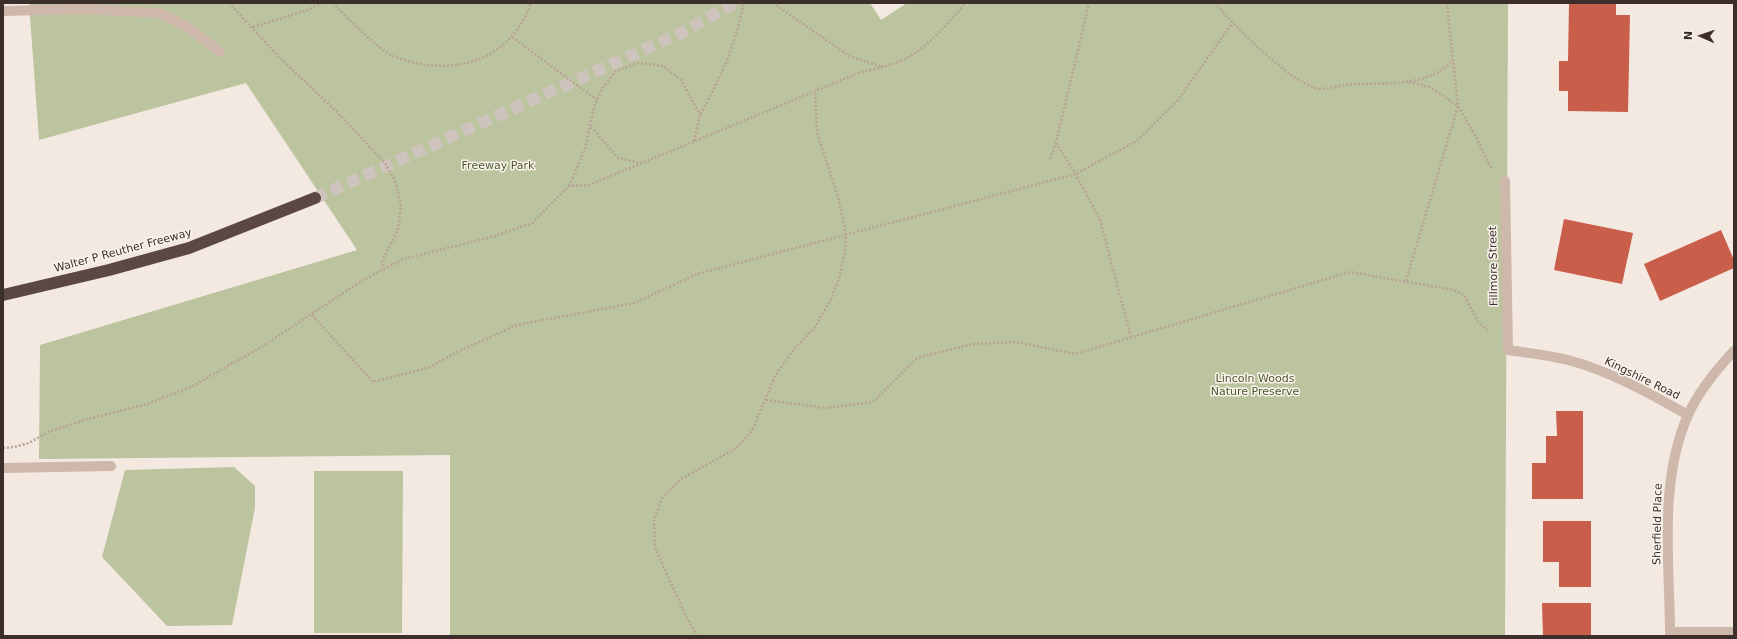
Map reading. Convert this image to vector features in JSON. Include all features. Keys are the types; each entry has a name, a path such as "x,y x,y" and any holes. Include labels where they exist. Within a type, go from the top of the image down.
{"highway":[{"name":"Walter P Reuther Freeway","path":"3,294 109,270 189,248 315,198"}],"street":[{"path":"3,11 85,9 160,13 186,26 220,52"},
{"name":"Fillmore Street","path":"1505,181 1508,350"},
{"name":"Kingshire Road","path":"1508,350 1542,354 1570,361 1601,372 1665,402 1688,415 1709,378 1734,351"},
{"name":"Sherfield Place","path":"1670,634 1668,576 1670,480 1679,442 1688,415"},
{"path":"3,468 111,466"},
{"path":"1670,634 1734,632"}],"path":[{"path":"229,3 253,27 280,58 338,113 385,163 395,181 401,204 398,230 382,261 384,269"},
{"path":"253,27 308,10 321,3"},
{"path":"333,3 363,32 391,55 426,66 458,66 490,56 512,37 528,14 532,3"},
{"path":"694,140 700,115 714,91 728,58 738,28 744,3"},
{"path":"773,3 849,56 884,67"},
{"path":"569,186 589,185 694,140 861,72 884,67 918,52 966,3"},
{"path":"1050,159 1056,143 1089,3"},
{"path":"1215,3 1264,52 1297,79 1316,89 1366,83 1407,82 1426,78 1445,69 1452,61"},
{"path":"1447,3 1458,106 1476,137 1496,178 1505,181"},
{"path":"312,315 373,382 430,367 459,351 517,326 634,303 697,274 1075,173 1138,140 1178,100 1233,22"},
{"path":"512,37 597,100"},
{"path":"3,448 29,443 48,432 88,419 147,404 191,388 263,346 363,280 404,259 495,236 532,223 569,186 585,148 594,107 602,90 616,71 638,63 663,66 681,80 700,115"},
{"path":"1407,82 1430,87 1458,106"},
{"path":"697,636 684,612 655,548 654,520 662,498 681,479 734,449 752,431 775,376 795,348 815,327 831,299 840,276 846,234 838,198 817,133 815,91"},
{"path":"1406,281 1458,106"},
{"path":"590,127 618,158 640,163"},
{"path":"1056,143 1075,173 1100,220 1131,337"},
{"path":"766,400 826,408 873,402 917,358 974,344 1016,342 1075,354 1350,272 1454,290 1464,296 1478,322 1485,330 1492,334 1507,336"}],"green space":[{"name":"Lincoln Woods Nature Preserve","path":"29,3 870,3 881,20 907,3 1508,3 1505,636 450,636 450,455 39,459 40,345 357,250 246,83 39,140"},
{"path":"234,467 255,486 255,508 232,625 167,626 102,557 125,470"},
{"path":"314,471 403,471 402,633 314,633"}],"building":[{"path":"1569,3 1616,3 1616,15 1630,15 1628,112 1568,111 1568,91 1559,91 1559,61 1568,61"},
{"path":"1564,219 1633,233 1622,284 1554,270"},
{"path":"1721,230 1734,260 1734,268 1660,301 1644,264"},
{"path":"1556,411 1583,411 1583,499 1532,499 1532,463 1546,463 1546,436 1557,436"},
{"path":"1543,521 1591,521 1591,587 1559,587 1559,562 1543,562"},
{"path":"1542,603 1591,603 1591,636 1543,636"}],"tunnel":[{"path":"315,198 683,32 734,3"}],"park label":[{"name":"Freeway Park","path":"498,166"}]}
